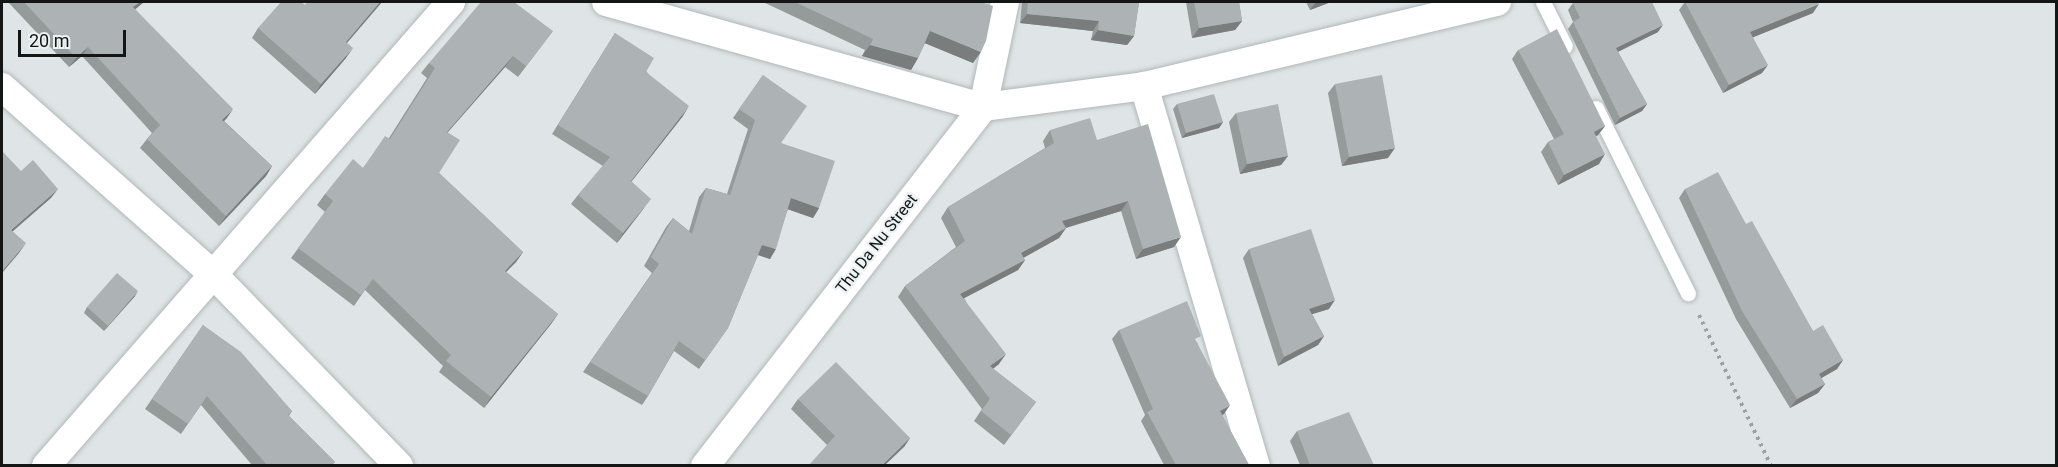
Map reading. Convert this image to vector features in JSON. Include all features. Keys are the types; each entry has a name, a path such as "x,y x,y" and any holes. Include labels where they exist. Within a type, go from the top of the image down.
{"street":[{"path":"46,465 451,2"},
{"path":"606,2 983,107 1144,86 1497,2"},
{"name":"Thu Da Nu Street","path":"705,465 983,107 1005,2"},
{"path":"1144,86 1256,465"},
{"path":"2,87 214,275 399,465"}],"lane":[{"path":"1543,2 1574,64"},
{"path":"1590,95 1688,293"}],"path":[{"path":"1688,293 1771,465"}],"building":[{"path":"24,2 140,2 133,7 233,109 222,120 272,166 226,216 147,139 160,125 88,47 76,58"},
{"path":"281,2 301,2 305,5 308,2 380,2 346,42 353,48 321,84 258,28"},
{"path":"481,2 514,2 553,31 526,66 513,56 447,132 460,140 439,173 523,252 505,271 558,314 491,397 446,361 451,355 373,279 361,295 298,248 333,201 325,194 353,159 363,168 385,136 390,139 435,68 429,63"},
{"path":"795,2 981,2 993,6 986,41 981,52 930,31 918,58 870,45 873,39"},
{"path":"1028,2 1139,2 1134,36 1098,30 1099,21 1027,14"},
{"path":"1194,2 1239,2 1242,21 1199,28"},
{"path":"1652,2 1663,25 1616,48 1647,104 1620,118 1573,22 1580,18 1573,3"},
{"path":"1685,2 1818,2 1819,4 1750,32 1768,65 1729,85"},
{"path":"1557,29 1605,126 1594,132 1605,154 1564,175 1548,142 1564,134 1518,50"},
{"path":"615,33 654,58 646,72 689,106 631,181 651,199 623,233 578,195 610,157 558,125"},
{"path":"763,75 807,106 781,143 835,161 819,208 791,198 776,249 762,245 728,328 705,360 679,341 648,396 590,362 659,264 651,257 673,218 692,234 706,188 730,195 755,120 739,109"},
{"path":"1382,75 1395,148 1349,157 1335,84"},
{"path":"1214,94 1223,122 1186,133 1177,104"},
{"path":"1278,104 1288,156 1247,164 1236,113"},
{"path":"1090,118 1097,140 1148,124 1181,237 1143,249 1128,201 1062,221 1066,228 1021,253 1025,260 960,294 1006,354 990,366 1036,402 1011,435 981,411 990,399 905,286 965,241 948,207 1054,143 1050,130"},
{"path":"2,151 21,171 33,160 58,189 11,230 26,243 2,271"},
{"path":"1718,172 1746,224 1752,221 1813,331 1823,325 1843,360 1819,374 1825,384 1797,399 1742,311 1685,189"},
{"path":"1311,229 1335,300 1309,309 1324,336 1284,357 1249,249"},
{"path":"117,273 138,291 108,326 87,307"},
{"path":"1187,301 1201,336 1195,339 1230,405 1220,411 1249,465 1176,465 1147,412 1153,409 1119,330"},
{"path":"203,325 241,352 292,411 288,415 335,462 331,465 267,465 207,396 188,424 152,399"},
{"path":"836,362 910,438 882,465 809,465 835,436 798,399"},
{"path":"1349,412 1374,465 1310,465 1297,431"}]}
